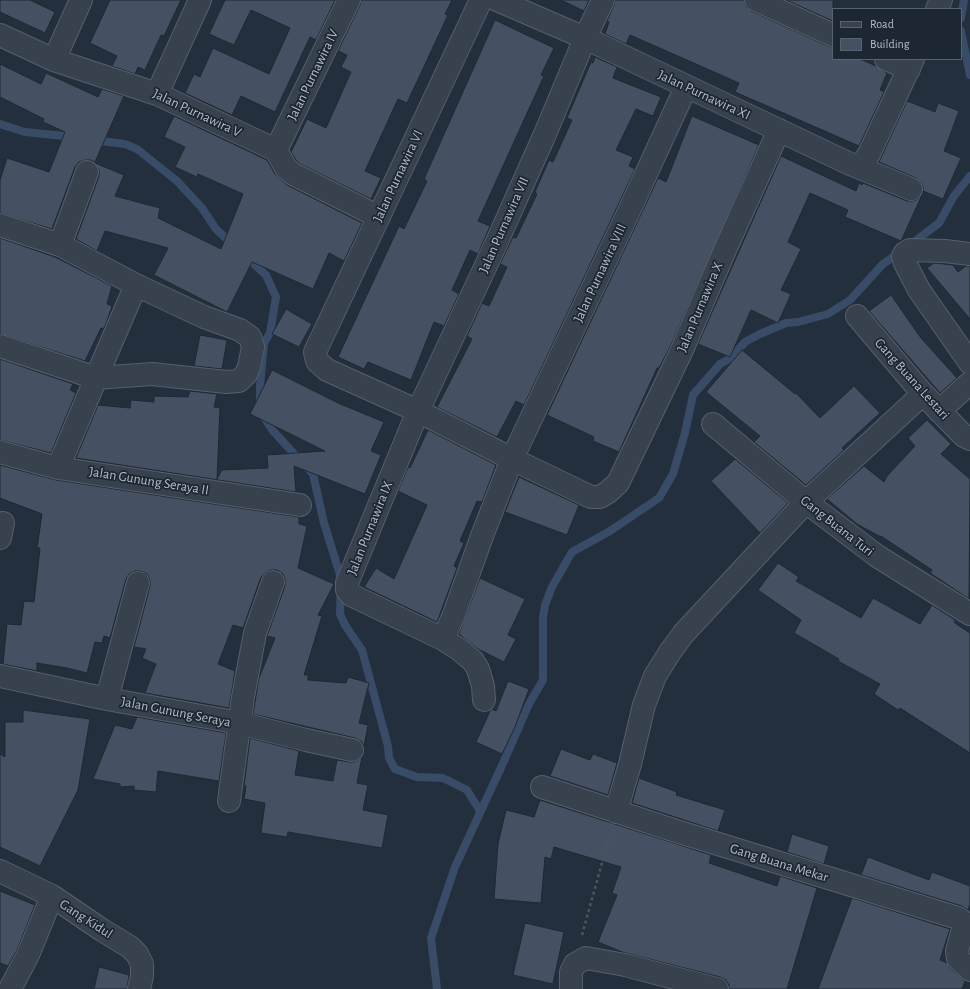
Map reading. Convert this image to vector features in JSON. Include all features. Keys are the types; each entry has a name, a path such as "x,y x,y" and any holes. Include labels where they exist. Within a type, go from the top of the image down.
{"street":[{"path":"54,60 81,0"},
{"path":"157,94 200,0"},
{"name":"Jalan Purnawira IV","path":"276,150 349,0"},
{"name":"Jalan Purnawira VI","path":"418,411 327,370 317,361 315,352 481,0"},
{"name":"Jalan Purnawira XI","path":"497,0 585,38 848,163 911,189"},
{"name":"Jalan Purnawira VII","path":"418,411 542,141 585,38 603,0"},
{"path":"756,0 832,35"},
{"name":"Jalan Purnawira V","path":"0,35 54,60 157,94 276,150"},
{"path":"860,167 869,154 911,64 891,60"},
{"name":"Jalan Purnawira VIII","path":"512,459 686,86"},
{"name":"Jalan Purnawira X","path":"512,459 591,497 600,497 618,483 682,350 779,130"},
{"path":"276,150 286,168 293,174 379,217"},
{"path":"60,245 87,172"},
{"path":"0,225 60,245 136,286 204,317 240,330 250,337 253,347 246,374 238,381 226,382 152,374 96,378 0,346"},
{"path":"970,254 945,251 910,250 903,256 919,290 970,363"},
{"path":"58,468 136,286"},
{"name":"Gang Buana Lestari","path":"857,316 923,394 964,436 970,439"},
{"path":"939,411 970,383"},
{"path":"616,812 630,764 644,706 655,676 670,652 684,633 806,502 923,394"},
{"path":"418,411 512,459 453,617 443,639"},
{"name":"Jalan Purnawira IX","path":"418,411 347,583 347,590 351,595 443,639 460,650 473,661 478,669 483,686 484,700"},
{"name":"Gang Buana Turi","path":"713,424 806,502 877,556 970,614"},
{"name":"Jalan Gunung Seraya II","path":"0,452 58,468 300,505"},
{"path":"229,801 243,697 256,633 273,582"},
{"path":"107,699 138,583"},
{"name":"Jalan Gunung Seraya","path":"0,676 107,699 240,724 352,750"},
{"name":"Gang Buana Mekar","path":"542,787 616,812 958,918 964,925 956,951 958,959 970,970"},
{"name":"Gang Kidul","path":"0,871 52,896 130,947 137,954 142,964 142,976 139,989"},
{"path":"10,989 28,955 52,896"},
{"path":"571,980 575,964 586,958 625,965 717,989"}],"path":[{"path":"571,980 616,812"}],"building":[{"path":"0,0 30,0 55,12 45,33 0,12"},
{"path":"110,0 181,0 164,36 161,35 145,70 138,67 135,74 112,66 117,56 90,43"},
{"path":"225,0 335,0 316,40 310,37 275,112 241,96 232,115 185,93 194,74 200,77 213,48 269,74 290,28 251,10 234,45 209,34"},
{"path":"361,0 452,0 445,14 448,15 407,103 398,99 365,171 381,178 371,199 300,164 291,152 307,119 326,128 351,72 341,67 347,55 338,51"},
{"path":"561,0 589,0 584,11"},
{"path":"615,0 744,0 746,7 751,11 832,47 832,60 862,60 887,73 880,90 884,92 859,146 735,92 739,83 630,35 626,44 605,34 609,22 607,21"},
{"path":"786,0 833,0 832,21"},
{"path":"495,20 554,48 541,75 544,76 478,221 490,226 478,254 470,250 452,290 459,294 444,326 434,322 411,380 368,362 364,369 338,357 399,226 404,229 427,181 424,179"},
{"path":"595,57 617,67 613,78 661,97 653,116 636,109 616,150 633,157 629,166 635,169 524,405 516,401 497,437 437,407 472,339 467,336 482,303 489,306 507,267 500,264 513,237 516,238 537,194 535,192 549,160 553,162 572,120 567,118 591,62 593,63"},
{"path":"0,64 41,84 46,73 98,97 102,89 124,96 95,162 85,160 79,162 75,167 52,229 0,213 0,180 7,158 49,172 65,132 43,122 44,119 0,97"},
{"path":"907,101 935,112 938,103 959,111 944,151 961,158 943,199 923,191 921,182 916,178 879,162"},
{"path":"174,116 267,160 275,174 287,185 362,223 344,261 329,253 313,289 252,262 227,312 154,275 168,248 105,231 97,251 76,239 99,176 99,170 95,163 124,175 115,196 160,208 158,218 221,249 243,194 198,174 197,177 175,167 185,147 164,137"},
{"path":"692,116 759,145 671,345 659,368 657,368 619,452 593,441 594,437 547,415 658,178 666,182"},
{"path":"781,156 856,191 859,183 862,185 863,183 907,201 918,199 922,195 901,241 845,217 848,210 810,193 788,242 801,249 781,290 791,294 778,323 751,310 730,357 698,344"},
{"path":"0,238 55,257 112,286 107,304 112,306 106,324 103,329 101,328 85,361 0,334"},
{"path":"934,263 953,265 958,272 966,266 970,266 970,319 927,268"},
{"path":"891,295 921,338 957,378 940,393 869,311"},
{"path":"286,309 312,324 299,347 272,334"},
{"path":"200,335 227,340 222,369 194,366"},
{"path":"742,350 795,394 796,393 820,418 854,386 880,413 842,448 844,450 806,485 754,442 760,436 706,392"},
{"path":"0,359 73,384 70,390 76,393 51,453 0,440"},
{"path":"272,370 338,403 384,422 371,451 381,455 365,494 294,466 296,492 76,458 98,405 130,408 131,400 154,402 154,396 188,397 190,391 217,394 214,407 220,408 217,479 222,470 268,468 267,455 325,451 250,414"},
{"path":"927,420 951,444 941,454 970,479 969,599 930,573 932,570 881,536 857,524 827,499 864,466 884,482 887,476 915,446 908,438"},
{"path":"428,430 496,465 482,502 477,501 460,541 464,543 454,566 457,568 437,622 364,587 376,568 394,579 427,505 398,491 408,467 410,468"},
{"path":"735,459 788,503 760,533 711,481"},
{"path":"0,465 56,480 299,517 299,524 307,526 298,568 334,584 318,615 322,616 304,675 308,675 308,680 346,683 348,677 369,683 359,723 368,725 364,746 361,741 355,738 253,714 259,678 275,638 267,636 285,586 283,574 277,570 270,570 261,577 243,628 233,625 218,664 235,671 229,708 145,693 156,664 142,658 146,649 134,647 150,586 150,580 147,574 141,571 135,571 129,574 126,579 110,638 104,636 102,643 95,642 87,673 37,663 37,671 3,664 7,624 21,625 24,601 34,602 40,548 37,548 42,514 0,498"},
{"path":"519,477 579,505 567,535 505,512"},
{"path":"778,563 799,577 796,581 861,618 873,598 920,624 932,605 955,620 955,623 970,633 970,753 900,708 898,710 874,694 880,684 838,661 839,659 794,633 801,620 758,590"},
{"path":"480,578 525,599 508,635 516,639 504,662 478,649 459,634"},
{"path":"508,681 529,689 515,727 502,754 476,742 490,711 492,709 496,711"},
{"path":"23,710 90,719 78,790 40,866 0,847 0,754 5,757 5,722 23,722"},
{"path":"137,717 226,733 219,781 158,771 156,792 134,790 134,786 120,787 120,784 93,779 115,725 132,729"},
{"path":"250,738 299,751 295,775 333,781 337,760 355,762 362,757 357,783 368,785 363,810 388,815 382,848 288,832 287,837 261,833 265,803 244,799 246,786 244,786"},
{"path":"561,749 590,760 593,754 617,763 608,795 550,776"},
{"path":"639,778 677,792 676,795 725,810 718,831 632,803"},
{"path":"540,800 711,855 709,863 777,886 780,876 817,888 787,989 729,989 729,985 726,980 720,977 622,952 598,942 617,895 612,893 621,867 554,847 551,859 545,857 541,903 494,899 498,844 506,810 534,817"},
{"path":"792,834 829,846 824,864 787,852"},
{"path":"868,857 929,880 932,872 970,886 970,904 968,910 962,906 861,875"},
{"path":"0,891 35,905 17,950 8,966 0,963"},
{"path":"852,898 950,929 940,960 947,963 950,968 965,981 962,989 818,989"},
{"path":"525,923 564,932 553,984 513,975"},
{"path":"99,967 129,975 127,989 94,989"}],"waterway":[{"path":"962,12 964,0"},
{"path":"962,36 970,75"},
{"path":"0,124 25,132 74,137"},
{"path":"93,140 125,144 137,149 177,181 202,208 216,229 232,244"},
{"path":"910,245 939,223 954,196 970,176"},
{"path":"437,989 431,938 455,867 529,704 543,680 543,617 545,605 552,587 572,552 610,531 659,498 673,474 685,433 693,395 720,364 731,358 745,342 760,334 786,323 798,322 828,314 850,300 883,264 900,252"},
{"path":"244,255 266,275 276,297 270,333 264,343 260,386 260,411 273,431 313,474 324,523 341,578 340,614 345,625 362,650 388,746 389,758 395,769 417,777 443,778 467,790 480,811"}]}
